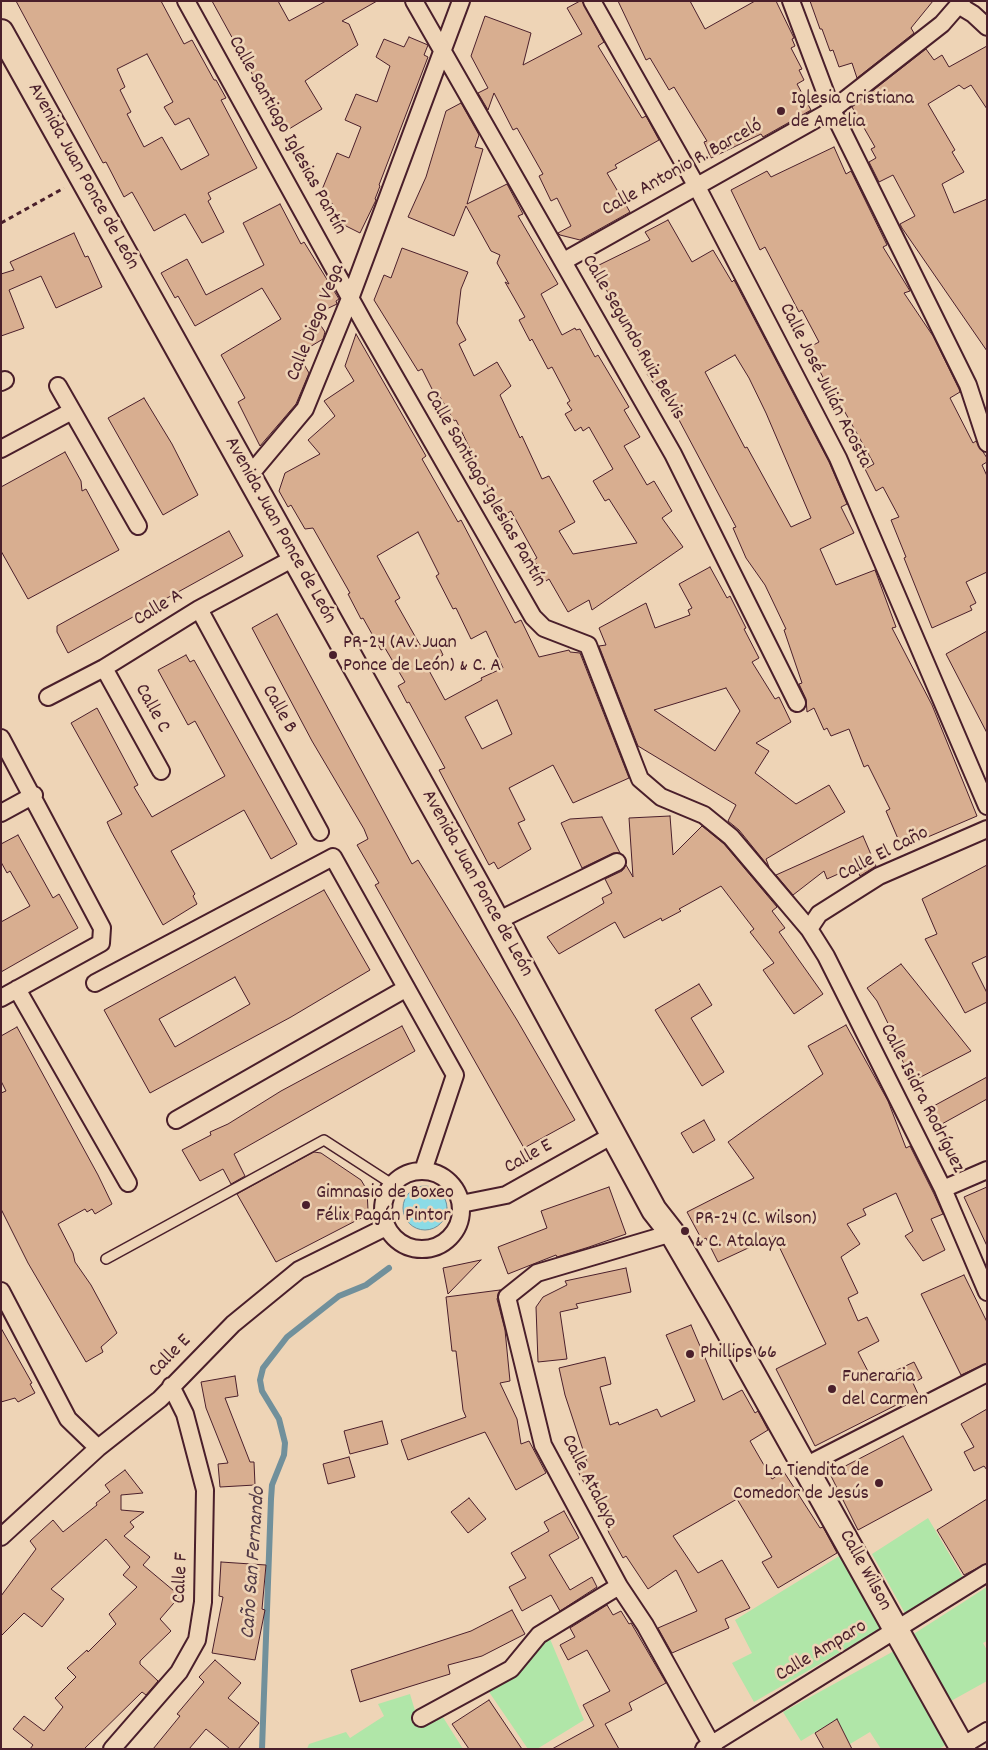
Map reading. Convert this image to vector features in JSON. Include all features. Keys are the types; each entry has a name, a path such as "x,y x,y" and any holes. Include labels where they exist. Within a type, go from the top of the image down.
{"main road":[{"name":"Avenida Juan Ponce de León","path":"1,32 497,922 613,1134"},
{"name":"Calle Wilson","path":"613,1134 654,1210 672,1233 805,1466 960,1748"}],"street":[{"name":"Calle Santiago Iglesias Pantín","path":"186,1 352,296 369,331 533,617 544,628 588,645 640,779 660,797 704,815 731,837 809,929"},
{"name":"Calle Segundo Ruiz Belvis","path":"414,1 673,454 797,703"},
{"name":"Calle Diego Vega","path":"248,477 305,409 352,296 461,1"},
{"name":"Calle José Julián Acosta","path":"592,1 696,185 838,458 987,806"},
{"path":"791,1 832,110 968,384 987,443"},
{"name":"Calle Antonio R. Barceló","path":"564,261 832,110 942,24 960,3"},
{"path":"960,3 987,27"},
{"path":"58,386 138,526"},
{"path":"1,449 72,411"},
{"name":"Calle A","path":"48,697 104,668 199,609 294,558"},
{"name":"Calle B","path":"199,609 320,832"},
{"name":"Calle C","path":"104,668 161,771"},
{"path":"1,738 34,796 102,928 101,943 1,998"},
{"path":"1,813 34,796"},
{"name":"Calle El Caño","path":"809,929 819,914 879,876 987,829"},
{"path":"95,983 333,857 405,989 455,1075 423,1171"},
{"path":"497,922 617,862"},
{"name":"Calle Isidra Rodríguez","path":"809,929 826,956 943,1189 987,1292"},
{"path":"17,989 128,1183"},
{"path":"176,1120 405,989"},
{"name":"Calle E","path":"461,1204 506,1195 613,1134"},
{"path":"943,1189 987,1170"},
{"path":"423,1171 434,1173 452,1185 461,1204 458,1226 443,1243 433,1247 411,1248 392,1236 386,1227 383,1205 392,1184 411,1172 423,1171"},
{"name":"Calle E","path":"1,1538 98,1448 160,1399 233,1324 299,1270 386,1227"},
{"name":"Calle Atalaya","path":"672,1233 537,1273 507,1297 543,1444 619,1586 644,1625 710,1747"},
{"path":"1,1291 68,1419 98,1448"},
{"path":"805,1466 987,1373"},
{"name":"Calle F","path":"112,1749 179,1672 197,1640 203,1602 205,1490 185,1414 171,1386"},
{"name":"Calle Amparo","path":"710,1747 987,1573"},
{"path":"420,1718 511,1669 539,1635 619,1586"},
{"path":"960,1748 987,1731"}],"lane":[{"path":"106,1260 324,1140 392,1184"}],"path":[{"path":"1,223 82,179"}],"green space":[{"path":"928,1518 964,1579 906,1615 872,1554"},
{"path":"841,1555 882,1628 754,1702 732,1663 752,1653 735,1620"},
{"path":"987,1587 987,1641 983,1643 987,1650 987,1681 951,1701 912,1635"},
{"path":"550,1639 584,1720 537,1749 528,1749 487,1689 544,1640"},
{"path":"894,1651 947,1744 939,1749 881,1749 870,1732 850,1744 837,1719 801,1741 783,1712"},
{"path":"410,1694 419,1724 441,1714 463,1749 307,1749 309,1744 346,1732 350,1738 384,1716 378,1704"}],"water":[{"path":"421,1186 429,1186 441,1192 447,1208 441,1224 429,1230 421,1230 409,1224 403,1212 403,1204 409,1192"}],"building":[{"path":"16,1 161,1 184,44 192,40 214,80 216,80 226,98 221,100 257,168 208,193 211,199 208,201 224,232 202,243 185,214 154,231 132,192 124,197 106,162 103,163","holes":["147,54 173,102 164,107 175,125 189,118 209,155 181,170 162,137 144,147 127,114 131,112 120,90 125,87 117,69"]},
{"path":"212,1 278,1 289,21 326,1 377,1 342,21 349,24 358,45 305,81 322,109 284,132"},
{"path":"582,1 604,42 598,46 642,118 646,116 659,140 615,165 617,168 607,173 630,212 580,240 558,233 571,226 557,198 551,201 539,176 543,174 517,128 513,130 494,93 488,110 478,93 488,88 471,56 485,16 531,33 523,65 582,34 567,8"},
{"path":"618,1 690,1 705,29 755,1 776,1 794,38 792,39 795,46 791,48 802,69 799,70 804,80 797,84 811,110 763,137 761,134 711,158 704,142 707,141 674,87 669,90 650,58 646,60"},
{"path":"810,1 933,1 911,28 914,33 857,78 852,63 839,67 833,50 830,51 822,29 820,29"},
{"path":"409,37 428,45 424,55 428,57 379,185 376,200 360,233 338,222 340,218 329,212 333,204 319,197 337,153 349,158 361,127 345,120 356,94 377,102 390,66 376,57 384,39 404,47"},
{"path":"987,46 987,109 971,85 964,89 959,85 928,104 955,150 952,152 964,172 942,184 954,213 987,199 987,351 902,228 900,224 915,216 893,175 879,182 869,162 876,158 871,149 875,147 852,107 926,49 934,60 942,55 949,67"},
{"path":"461,103 479,135 475,147 483,149 467,204 507,184 523,214 518,216 558,284 541,294 562,335 575,328 576,330 580,329 595,357 598,355 629,407 624,410 640,437 624,446 647,485 654,481 672,511 662,518 683,547 592,610 589,600 568,612 549,579 546,581 534,560 537,558 511,511 503,516 486,483 479,487 464,457 472,453 456,420 454,421 436,390 433,391 422,369 418,371 374,300 384,275 391,278 402,248 468,272 461,289 457,323 466,340 459,344 474,376 497,362 511,386 500,395 542,479 549,476 575,522 559,531 573,554 637,543 609,499 605,501 593,481 613,469 589,427 583,431 581,427 575,431 565,414 572,410 567,403 570,401 552,367 548,369 532,339 530,341 519,320 525,317 505,282 509,284 497,263 500,255 491,251 466,206 454,236 408,217 426,177 446,111"},
{"path":"834,147 846,174 851,171 887,245 883,247 910,291 904,293 933,336 959,389 960,392 950,398 973,443 976,441 987,458 987,462 982,465 987,476 987,572 966,582 976,603 970,606 972,610 932,628 891,520 899,517 883,487 876,491 865,469 874,464 837,398 834,399 808,348 819,342 802,310 799,312 765,247 760,250 731,190 767,171 771,177"},
{"path":"280,204 301,244 304,242 339,299 336,301 337,304 314,315 325,332 323,339 298,354 309,373 296,404 260,446 238,402 245,398 221,355 281,319 262,288 195,326 178,296 175,298 161,273 187,259 206,295 264,265 243,223"},
{"path":"668,220 692,262 713,250 732,282 734,280 829,462 847,504 841,507 854,533 820,549 836,585 875,570 896,627 892,628 932,705 977,816 902,848 886,811 890,809 868,765 864,767 849,729 831,736 827,728 824,730 814,708 807,712 806,699 799,684 802,683 784,630 786,629 765,585 746,558 733,528 736,527 678,418 647,374 651,372 633,342 636,341 617,311 595,267 650,240 645,232","holes":["735,355 749,378 811,518 791,527 747,447 745,448 705,372"]},
{"path":"74,233 85,257 88,256 102,287 56,308 41,276 9,290 24,328 1,336 1,274 14,270 10,262"},
{"path":"356,334 426,456 422,459 458,522 461,520 515,623 521,620 539,657 569,650 570,652 580,653 629,778 573,803 553,765 509,788 525,820 518,823 531,849 498,869 494,862 489,865 439,770 445,768 409,702 407,703 398,686 405,682 385,648 381,650 363,618 361,619 348,594 350,593 313,528 305,529 291,505 288,507 279,491 285,473 320,454 308,440 335,416 324,401 354,381 345,366","holes":["418,532 439,574 436,576 453,609 456,608 471,639 486,631 503,668 481,678 482,680 445,700 426,665 443,655 435,638 420,645 395,601 400,598 377,556","497,700 512,734 482,749 465,717"]},
{"path":"144,398 172,444 198,495 163,515 108,418"},
{"path":"65,452 81,481 82,491 86,489 119,550 28,599 1,551 1,487"},
{"path":"229,531 243,556 68,653 57,632 57,626"},
{"path":"710,567 727,598 730,596 746,628 744,629 759,658 752,662 775,699 779,697 791,722 756,743 769,751 755,773 796,804 829,785 845,812 766,859 769,867 739,830 728,821 736,805 638,746 599,646 606,645 599,628 646,603 655,628 690,615 688,610 692,608 679,584","holes":["726,688 740,711 715,751 654,710"]},
{"path":"277,614 412,864 418,860 517,1020 575,1120 524,1148 375,885 379,883 357,845 368,839 364,829 312,741 252,628"},
{"path":"987,631 987,733 946,654"},
{"path":"186,655 190,662 194,660 297,844 271,859 244,810 171,851 195,894 193,896 197,904 163,925 107,822 122,814 71,723 97,708 138,785 134,787 152,817 225,776 195,721 188,725 158,670"},
{"path":"670,816 673,855 702,826 724,844 777,907 772,911 785,928 779,932 823,994 794,1014 763,970 774,963 750,932 754,929 721,886 679,909 681,911 662,921 661,918 624,938 615,922 559,954 547,937 604,903 602,898 612,893 605,879 622,871 626,865 633,877 629,818"},
{"path":"602,817 620,853 613,853 582,868 561,823 570,819"},
{"path":"18,835 53,898 59,894 78,928 1,972 1,922 30,906 10,871 7,873 1,862 1,844"},
{"path":"863,836 876,866 860,876 856,866 827,879 824,871 793,895 776,875"},
{"path":"987,865 987,956 972,963 987,993 987,1002 965,1013 925,939 937,934 922,899"},
{"path":"324,890 370,970 291,1017 150,1093 104,1010","holes":["235,977 250,1004 175,1047 159,1019"]},
{"path":"901,964 971,1051 913,1081 901,1058 904,1056 877,1001 867,988"},
{"path":"699,984 712,1005 691,1018 724,1072 702,1086 655,1010"},
{"path":"846,1025 888,1101 906,1148 910,1146 943,1214 931,1219 945,1250 923,1261 905,1236 913,1231 896,1193 863,1209 866,1215 847,1224 860,1244 841,1257 858,1293 848,1298 858,1321 867,1317 879,1341 858,1352 873,1381 914,1362 922,1378 913,1383 918,1394 815,1446 776,1369 826,1344 774,1236 718,1262 706,1238 702,1240 687,1212 754,1178 728,1142 823,1074 808,1046"},
{"path":"402,1026 415,1051 234,1154 245,1176 231,1184 223,1169 200,1181 182,1150 211,1135 210,1132 228,1124 281,1091"},
{"path":"17,1027 112,1204 95,1214 92,1209 87,1212 85,1209 58,1224 73,1253 75,1262 91,1285 117,1333 101,1347 103,1352 86,1362 28,1263 1,1209 1,1093 6,1091 1,1081 1,1036"},
{"path":"987,1077 987,1099 940,1125 930,1108"},
{"path":"704,1120 715,1140 693,1153 681,1133"},
{"name":"Gimnasio de Boxeo Félix Pagán Pintor","path":"314,1152 321,1153 361,1180 367,1190 368,1210 365,1216 276,1262 237,1194"},
{"path":"609,1187 626,1234 557,1257 556,1255 508,1274 498,1247 547,1228 541,1211"},
{"path":"987,1187 987,1246 964,1197"},
{"path":"481,1260 448,1294 443,1268"},
{"path":"626,1268 631,1292 576,1304 578,1308 560,1312 567,1359 538,1362 536,1307 543,1297 567,1285 565,1281"},
{"path":"964,1275 987,1322 987,1363 961,1375 921,1294"},
{"path":"500,1290 497,1299 505,1330 510,1381 500,1383 517,1419 521,1444 529,1441 546,1473 516,1490 485,1432 408,1460 401,1440 466,1417 463,1410 456,1351 452,1351 446,1297"},
{"path":"691,1325 723,1400 742,1390 755,1413 758,1411 768,1430 750,1441 772,1479 784,1472 820,1528 823,1527 837,1553 778,1588 762,1562 772,1557 737,1499 673,1536 698,1573 722,1560 750,1608 725,1619 729,1628 672,1653 658,1628 697,1611 676,1570 648,1589 626,1556 623,1558 609,1533 590,1482 585,1485 576,1467 587,1462 565,1395 559,1368 605,1357 611,1384 600,1387 610,1425 618,1422 619,1425 657,1409 661,1417 695,1401 666,1335"},
{"path":"1,1328 32,1383 30,1384 35,1393 18,1402 15,1398 1,1402"},
{"path":"235,1376 238,1396 225,1398 250,1462 254,1462 255,1485 220,1487 218,1464 228,1463 206,1408 201,1382"},
{"path":"987,1409 987,1470 984,1466 974,1471 964,1452 974,1447 961,1424"},
{"path":"382,1421 388,1444 350,1454 344,1431"},
{"name":"La Tiendita de Comedor de Jesús","path":"903,1436 932,1490 858,1530 830,1474"},
{"path":"349,1457 355,1477 328,1484 323,1464"},
{"path":"125,1470 143,1493 121,1495 121,1510 144,1512 130,1522 134,1527 124,1536 150,1557 143,1565 180,1596 160,1619 171,1631 140,1661 140,1664 158,1681 146,1695 142,1692 84,1749 30,1749 33,1745 13,1729 24,1716 44,1731 63,1707 55,1698 76,1677 67,1668 87,1650 88,1652 116,1624 109,1614 137,1587 123,1575 130,1567 106,1539 51,1589 64,1599 42,1627 24,1613 1,1636 1,1596 36,1549 30,1541 53,1520 63,1532 110,1492 105,1485"},
{"path":"469,1498 486,1519 468,1533 451,1512"},
{"path":"987,1499 987,1563 964,1575 937,1530"},
{"path":"564,1511 579,1538 549,1555 570,1590 592,1577 597,1587 560,1611 551,1595 522,1611 509,1587 526,1578 511,1553 549,1531 544,1522"},
{"path":"221,1562 266,1565 262,1609 265,1610 255,1660 212,1653 223,1597 219,1596"},
{"path":"607,1605 613,1615 621,1611 629,1624 631,1623 666,1683 629,1703 632,1710 605,1724 619,1749 552,1749 594,1726 583,1705 610,1691 587,1650 568,1660 560,1645 575,1637 570,1628"},
{"path":"512,1610 525,1634 482,1656 448,1665 450,1674 360,1702 351,1670 471,1631"},
{"path":"215,1660 241,1683 228,1698 259,1723 238,1749 230,1749 206,1729 189,1749 153,1749 180,1716 177,1714 204,1682 199,1677"},
{"path":"489,1700 522,1749 469,1749 452,1724"},
{"path":"837,1719 852,1749 824,1749 815,1733"}],"waterway":[{"name":"Caño San Fernando","path":"262,1749 272,1485 284,1455 285,1443 279,1419 262,1391 260,1380 263,1368 287,1337 339,1296 366,1285 389,1268"}],"place":[{"name":"Iglesia Cristiana de Amelia","path":"781,111"},
{"name":"PR-24 (Av. Juan Ponce de León) & C. A","path":"333,655"},
{"name":"Gimnasio de Boxeo Félix Pagán Pintor","path":"306,1205"},
{"name":"PR-24 (C. Wilson) & C. Atalaya","path":"685,1231"},
{"name":"Phillips 66","path":"690,1354"},
{"name":"Funeraria del Carmen","path":"832,1389"},
{"name":"La Tiendita de Comedor de Jesús","path":"879,1483"}]}
